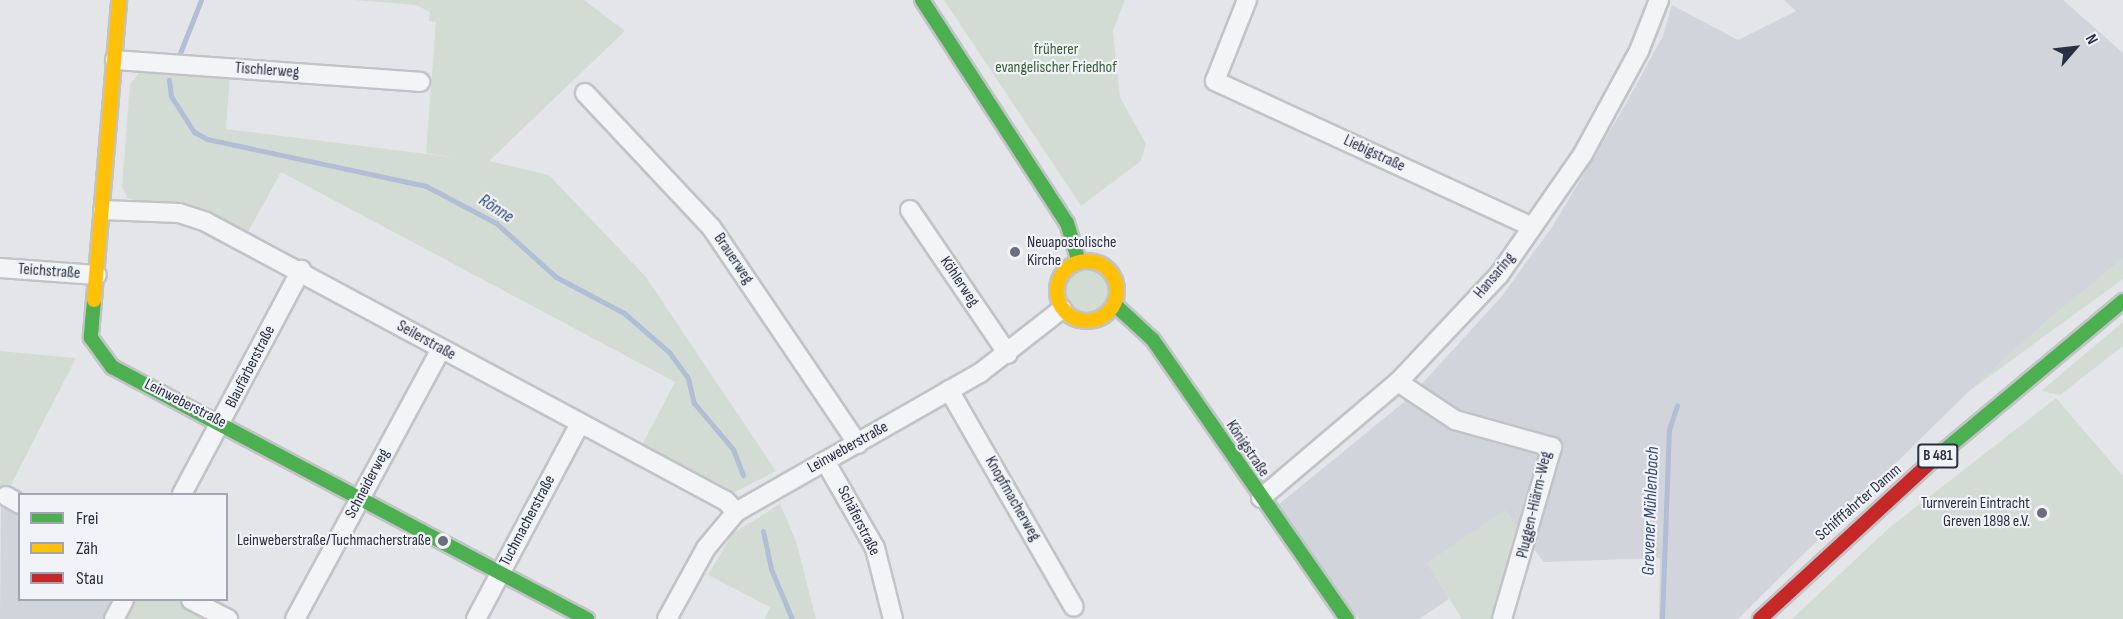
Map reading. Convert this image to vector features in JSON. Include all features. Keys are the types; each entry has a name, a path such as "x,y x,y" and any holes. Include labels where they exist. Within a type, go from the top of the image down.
{"street":[{"name":"Leinweberstraße","path":"119,0 91,338 112,367 222,423 587,619"},
{"path":"922,0 1067,223 1079,262"},
{"name":"Liebigstraße","path":"1247,0 1215,81 1532,228"},
{"name":"Hansaring","path":"1261,498 1398,381 1499,275 1532,228 1621,88 1659,0"},
{"name":"Tischlerweg","path":"115,60 420,82"},
{"name":"Brauerweg","path":"585,93 711,227 858,444"},
{"name":"Seilerstraße","path":"103,210 179,213 301,270 441,350 726,501 736,512"},
{"name":"Köhlerweg","path":"910,210 1008,354"},
{"path":"1079,262 1110,272 1114,304 1094,320 1077,320 1062,309 1057,285 1065,270 1079,262"},
{"name":"Teichstraße","path":"0,268 97,275"},
{"name":"Blaufärberstraße","path":"183,493 301,270"},
{"name":"Schifffahrter Damm","path":"1760,619 1933,460 2123,301"},
{"name":"Königstraße","path":"1114,304 1153,340 1347,619"},
{"name":"Leinweberstraße","path":"667,619 706,548 736,512 858,444 1008,354 1062,309"},
{"name":"Schneiderweg","path":"295,619 441,350"},
{"name":"Pluggen-Hiärm-Weg","path":"1398,381 1455,420 1552,447 1502,619"},
{"name":"Knopfmacherweg","path":"950,390 1074,607"},
{"name":"Tuchmacherstraße","path":"476,619 580,423"},
{"name":"Schäferstraße","path":"825,461 875,548 893,619"},
{"path":"114,619 123,601"},
{"path":"193,601 228,619"}],"shaded area":[{"path":"1784,0 2063,0 2123,53 2123,258 1968,392 1738,619 1659,619 1660,558 1544,562 1523,535 1428,563 1449,599 1419,619 1359,619 1278,505 1409,398 1502,296 1552,227 1620,114 1663,36 1672,5 1738,40 1796,11"},
{"path":"1,504 18,512 18,601 116,601 107,619 0,619"}],"green space":[{"path":"354,0 584,0 625,31 489,161 549,175 646,277 776,471 731,494 641,447 675,382 281,172 246,236 127,198 122,186 130,85 140,71 230,75 226,129 459,158 426,153 436,22 429,21 430,12 416,5"},
{"name":"früherer evangelischer Friedhof","path":"944,0 1125,0 1113,31 1120,97 1146,144 1141,161 1081,206"},
{"path":"2123,258 2123,279 1968,392 2045,322"},
{"path":"1087,270 1102,276 1108,291 1102,306 1087,312 1072,306 1066,291 1072,276"},
{"path":"2123,322 2123,346 2060,395 2041,391"},
{"path":"0,351 76,358 0,506"},
{"name":"Turnverein Eintracht Greven 1898 e.V.","path":"2056,398 2123,476 2123,619 1792,619 1889,528"},
{"path":"780,504 796,541 816,619 765,619 770,607 708,575 732,534"},
{"path":"1505,510 1523,535 1496,619 1462,619 1427,563"},
{"path":"131,601 181,601 216,619 122,619"}],"waterway":[{"name":"Rönne","path":"180,53 201,0"},
{"name":"Rönne","path":"169,80 171,96 194,132 207,139 426,186 496,223 556,277 624,313 669,352 688,378 694,403 733,449 743,475"},
{"name":"Grevener Mühlenbach","path":"1662,619 1669,430 1677,405"},
{"name":"Rönne","path":"763,531 771,569 792,619"}],"traffic: fast":[{"path":"922,0 1067,223 1079,262"},
{"path":"94,300 91,338 112,367 587,619"},
{"path":"1933,460 2123,301"},
{"path":"1114,304 1153,340 1347,619"}],"traffic: slow":[{"path":"94,300 119,0"},
{"path":"1087,261 1104,266 1112,274 1117,291 1112,308 1104,316 1087,321 1070,316 1062,308 1057,291 1062,274 1070,266 1087,261"}],"traffic: jam":[{"path":"1760,619 1933,460"}],"place":[{"name":"Neuapostolische Kirche","path":"1015,252"},
{"name":"Turnverein Eintracht Greven 1898 e.V.","path":"2042,513"},
{"name":"Leinweberstraße/Tuchmacherstraße","path":"443,541"}]}
